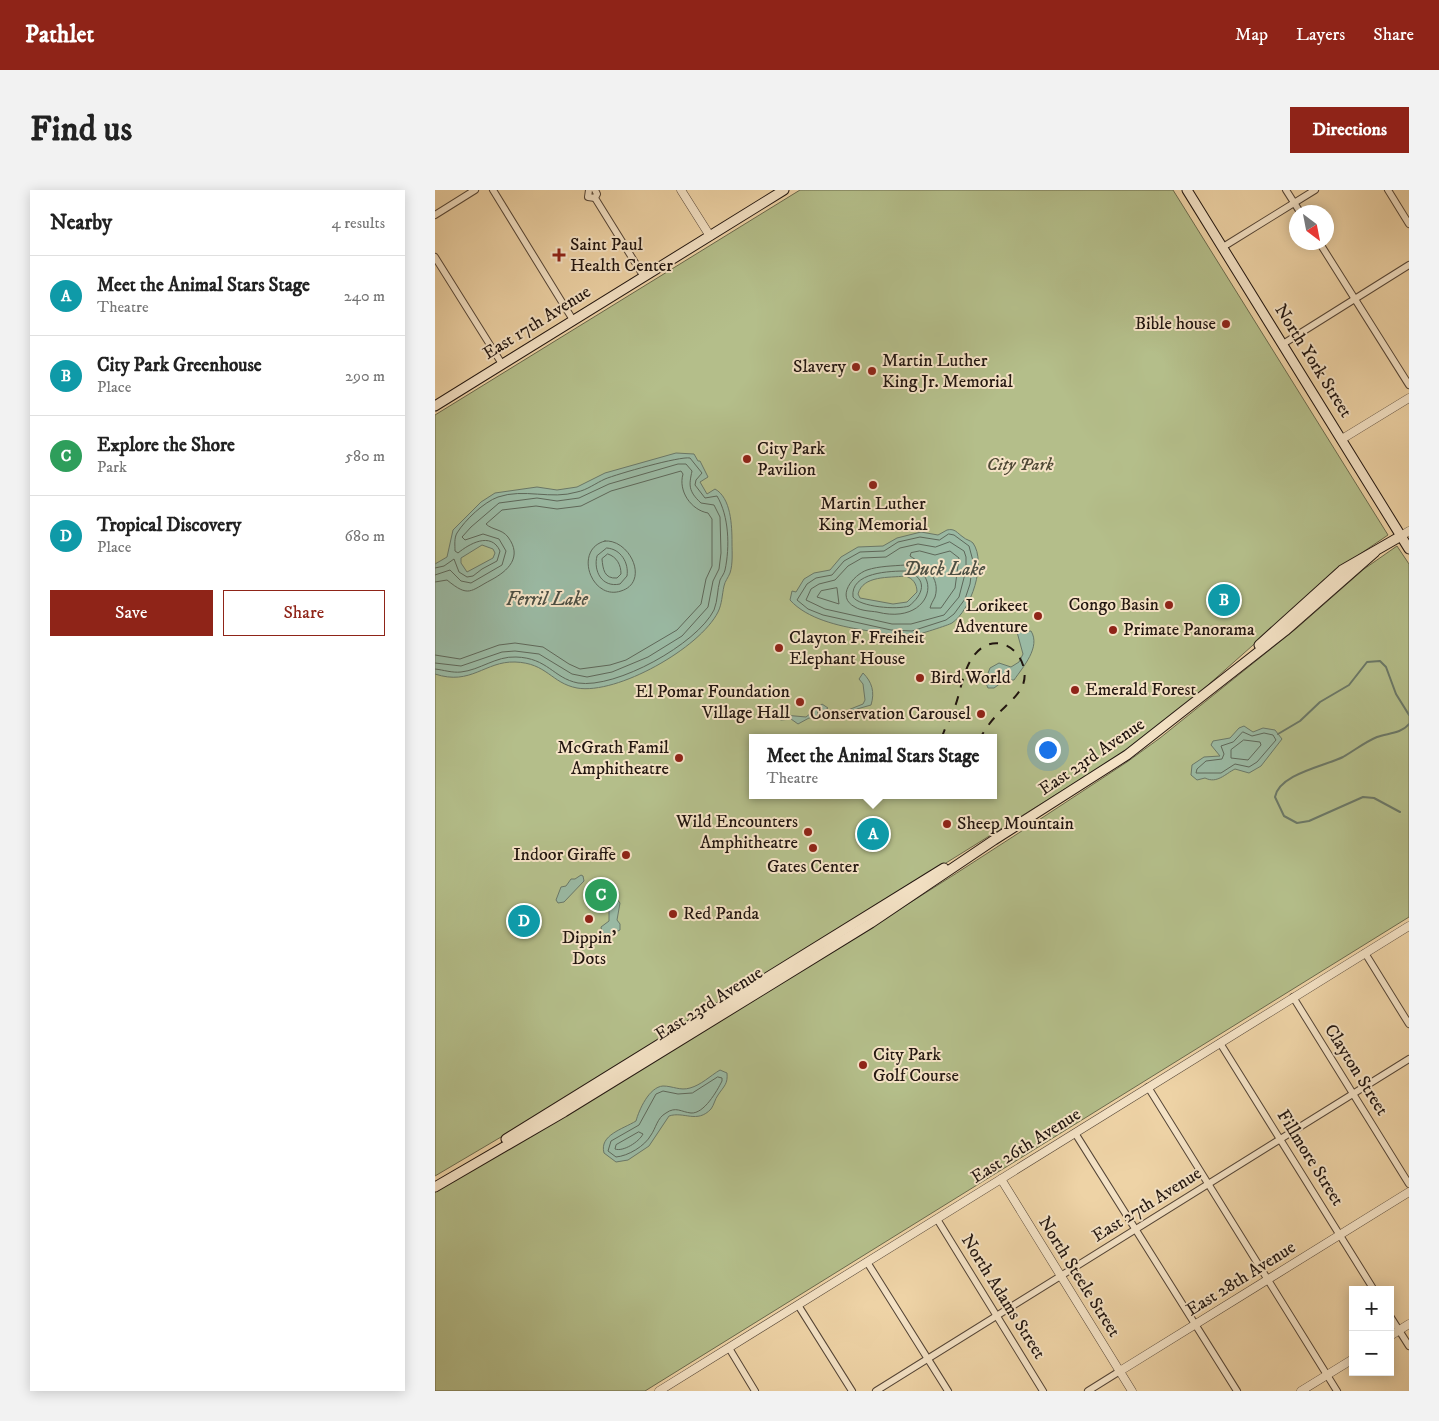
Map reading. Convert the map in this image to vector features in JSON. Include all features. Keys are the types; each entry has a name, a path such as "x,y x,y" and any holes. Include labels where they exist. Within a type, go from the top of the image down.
{"main road":[{"name":"North York Street","path":"1187,190 1409,549"},
{"name":"East 17th Avenue","path":"435,406 781,191"},
{"name":"East 23rd Avenue","path":"435,1187 572,1108 871,923 994,840 1139,747 1250,656 1285,631 1375,552 1401,536"},
{"name":"East 23rd Avenue","path":"435,1181 512,1136 933,875 994,840"},
{"path":"479,1162 510,1141 512,1136"}],"street":[{"path":"435,214 475,190"},
{"path":"493,190 573,320"},
{"path":"589,190 588,196 596,192 643,277"},
{"path":"681,190 710,236"},
{"path":"1286,190 1294,203"},
{"path":"1223,247 1315,190"},
{"path":"1388,190 1409,224"},
{"path":"1324,250 1409,386"},
{"path":"435,257 502,364"},
{"path":"1283,344 1409,266"},
{"path":"1342,439 1409,398"},
{"name":"East 23rd Avenue","path":"1401,536 1409,531"},
{"name":"East 26th Avenue","path":"659,1391 1409,926"},
{"path":"1365,953 1409,1024"},
{"name":"Clayton Street","path":"1293,998 1409,1184"},
{"name":"Fillmore Street","path":"1220,1043 1372,1286"},
{"name":"East 27th Avenue","path":"876,1391 1409,1059"},
{"path":"1148,1088 1337,1391"},
{"path":"1075,1133 1237,1391"},
{"name":"North Steele Street","path":"1001,1179 1132,1391"},
{"name":"East 28th Avenue","path":"1088,1391 1409,1192"},
{"name":"North Adams Street","path":"937,1219 1043,1391"},
{"path":"867,1262 948,1391"},
{"path":"799,1305 852,1391"},
{"path":"1394,1322 1409,1346"},
{"path":"1394,1333 1409,1324"},
{"path":"729,1348 755,1391"},
{"path":"1301,1391 1349,1361"}],"green space":[{"name":"City Park","path":"800,190 1173,190 1388,535 1341,567 1190,701 1118,756 584,1088 435,1176 435,415"},
{"name":"City Park Golf Course","path":"1397,546 1409,564 1409,917 645,1391 435,1391 435,1192 784,982 1127,762 1160,738 1297,628 1364,569"}],"water":[{"name":"Ferril Lake","path":"676,453 694,454 698,461 700,461 708,477 700,482 707,494 715,489 720,493 727,505 732,528 731,569 724,584 718,612 708,626 676,654 656,666 634,677 594,688 577,688 561,682 535,666 515,662 495,665 458,677 435,674 435,564 447,557 453,530 481,502 495,493 537,487 557,490 577,487 605,473","holes":["482,545 493,549 495,553 493,558 467,572 461,563 461,558"]},
{"name":"Duck Lake","path":"947,530 956,531 973,543 977,552 978,574 971,597 959,617 950,624 912,636 894,636 824,621 805,612 790,600 792,591 796,592 804,579 814,573 830,570 841,557 858,547 883,546 897,538 921,532 938,535","holes":["905,576 914,582 917,592 907,602 893,604 860,598 858,594 865,583 871,580"]},
{"path":"1031,631 1034,637 1034,644 1030,657 1014,680 1005,680 994,688 988,688 985,681 990,668 999,663 1011,667 1019,662 1023,654 1017,632"},
{"path":"863,673 869,680 872,688 871,705 857,709 847,716 851,711 848,710 863,704 865,700 863,684 859,679"},
{"path":"822,704 828,708 824,711 818,710 817,718 809,718 798,724 791,719 781,720 772,715 778,711 784,715 806,717"},
{"path":"1244,726 1253,732 1263,728 1275,730 1282,739 1261,766 1249,773 1235,769 1221,778 1213,780 1205,778 1197,780 1191,775 1192,765 1204,757 1220,756 1211,745 1213,741 1230,738 1239,728"},
{"path":"581,875 584,881 564,902 558,903 556,900 561,887 566,886 571,879"},
{"path":"616,898 620,903 617,920 620,924 620,930 607,936 602,932 601,927 609,921 609,907"},
{"path":"720,1070 727,1073 726,1082 711,1109 706,1113 701,1116 669,1116 649,1146 628,1160 616,1162 604,1153 603,1147 605,1142 613,1133 636,1121 642,1105 653,1090 663,1086 683,1089 694,1087"}],"waterway":[{"path":"1278,734 1300,721 1320,702 1349,685 1367,662 1380,661 1386,667 1396,694 1409,715"},
{"path":"1400,812 1374,798 1363,797 1309,821 1297,823 1284,816 1275,797 1278,789 1294,777 1343,757 1373,739 1398,731 1409,724"}],"railway":[{"path":"943,734 953,713 967,667 971,660 983,647 992,643 1001,644 1009,647 1021,660 1025,678 1022,687 1013,699 992,721 983,734"}],"place":[{"name":"Saint Paul Health Center","path":"559,255"},
{"name":"Bible house","path":"1226,324"},
{"name":"Slavery","path":"856,367"},
{"name":"Martin Luther King Jr. Memorial","path":"872,371"},
{"name":"City Park Pavilion","path":"747,459"},
{"name":"Martin Luther King Memorial","path":"873,485"},
{"name":"City Park Greenhouse","path":"1224,600"},
{"name":"Congo Basin","path":"1169,605"},
{"name":"Lorikeet Adventure","path":"1038,616"},
{"name":"Primate Panorama","path":"1113,630"},
{"name":"Clayton F. Freiheit Elephant House","path":"779,648"},
{"name":"Bird World","path":"920,678"},
{"name":"Emerald Forest","path":"1075,690"},
{"name":"El Pomar Foundation Village Hall","path":"800,702"},
{"name":"Conservation Carousel","path":"981,714"},
{"name":"McGrath Famil Amphitheatre","path":"679,758"},
{"name":"Sheep Mountain","path":"947,824"},
{"name":"Wild Encounters Amphitheatre","path":"808,832"},
{"name":"Meet the Animal Stars Stage","path":"873,834"},
{"name":"Gates Center","path":"813,848"},
{"name":"Indoor Giraffe","path":"626,855"},
{"name":"Explore the Shore","path":"601,895"},
{"name":"Red Panda","path":"673,914"},
{"name":"Dippin' Dots","path":"589,919"},
{"name":"Tropical Discovery","path":"524,921"},
{"name":"City Park Golf Course","path":"863,1065"}]}
